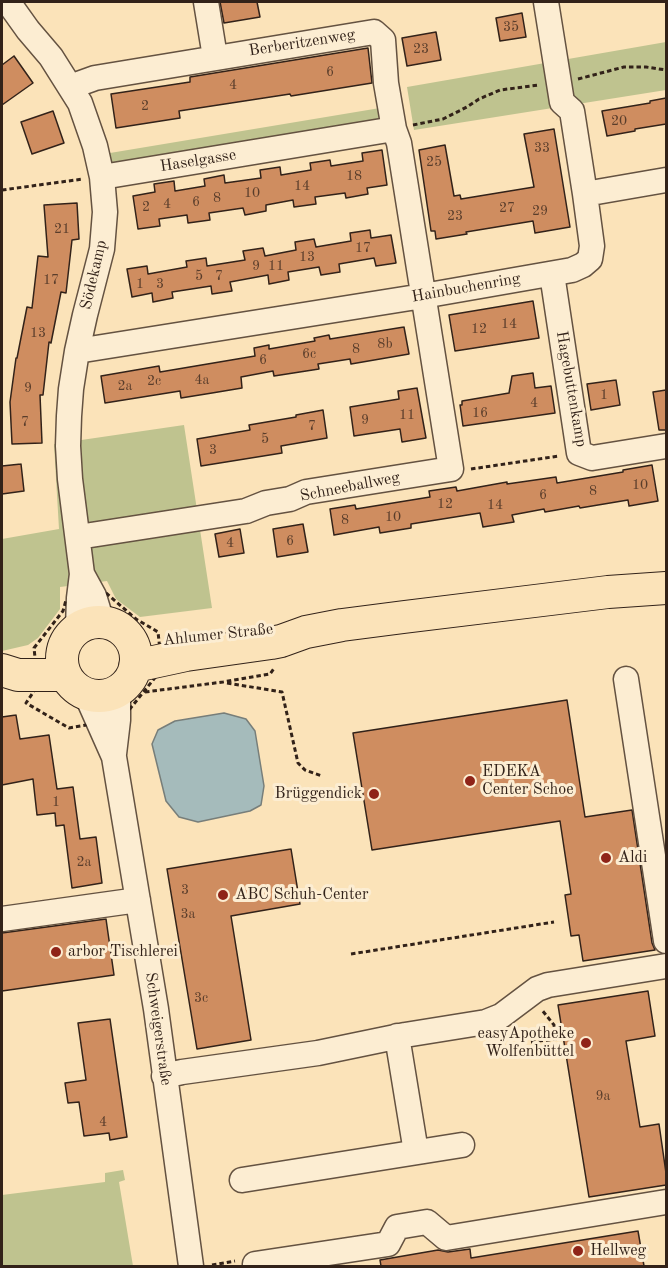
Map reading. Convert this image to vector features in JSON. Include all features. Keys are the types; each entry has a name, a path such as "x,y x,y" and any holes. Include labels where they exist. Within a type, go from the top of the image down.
{"main road":[{"name":"Ahlumer Straße","path":"79,654 94,696 102,696 132,672 186,655 271,643 306,632 404,617 608,592 666,588"},
{"name":"Ahlumer Straße","path":"2,670 18,675 79,654 118,627 132,672"}],"street":[{"name":"Södekamp","path":"8,2 51,57 80,104 95,146 102,177 105,212 102,249 77,351 71,389 68,446 82,574 94,596 79,654"},
{"path":"206,2 215,57"},
{"name":"Hainbuchenring","path":"77,351 423,296 552,274 583,265 590,259 592,246 585,194 572,111 562,102 546,2"},
{"name":"Berberitzenweg","path":"70,87 94,78 374,32 383,40 386,83 394,129 399,143 423,296"},
{"name":"Haselgasse","path":"102,177 394,129"},
{"path":"585,194 666,180"},
{"name":"Hagebuttenkamp","path":"552,274 579,453 592,458 666,446"},
{"path":"423,296 451,469"},
{"name":"Schneeballweg","path":"78,537 246,511 266,503 290,499 306,492 451,469"},
{"name":"Schweigerstraße","path":"79,654 114,757 154,999 191,1266"},
{"name":"Schweigerstraße","path":"114,757 118,720 132,672"},
{"path":"626,680 666,941"},
{"path":"2,919 138,900"},
{"path":"164,1076 318,1053 397,1036 486,1022 501,1016 537,989 548,985 666,966"},
{"path":"397,1036 416,1152"},
{"path":"242,1180 462,1145"},
{"path":"244,1263 388,1244 397,1227 427,1222 446,1238 666,1202"}],"path":[{"path":"394,129 443,119 500,90 559,83 624,67 666,70"},
{"path":"2,190 102,177"},
{"path":"451,469 468,470 579,453"},
{"path":"223,682 270,674 278,663"},
{"path":"132,672 223,682 282,692 298,763 305,770 322,776"},
{"path":"351,954 554,922"},
{"path":"531,1042 556,1039 554,1025 550,1019"},
{"path":"216,1265 244,1263"}],"green space":[{"path":"666,42 666,90 414,130 407,87"},
{"path":"392,106 396,126 107,171 104,154"},
{"path":"184,425 212,608 140,617 116,599 107,581 60,587 60,609 38,638 28,645 2,651 2,539 59,529 54,444"},
{"path":"123,1170 125,1180 119,1182 133,1266 2,1266 2,1195 105,1182 105,1173"}],"shaded area":[{"path":"224,713 246,719 255,731 264,786 261,805 250,811 198,822 179,817 166,801 152,744 158,730 175,721"}],"building":[{"path":"220,2 257,2 260,17 224,23"},
{"path":"522,13 526,37 500,41 496,18"},
{"path":"436,32 441,60 407,66 402,38"},
{"path":"368,48 372,83 179,111 180,118 116,128 111,94 190,82 190,77"},
{"path":"14,56 33,83 2,105 2,65"},
{"path":"666,98 666,124 607,136 602,111"},
{"path":"53,111 64,143 32,154 21,122"},
{"path":"554,129 570,227 535,233 533,221 436,239 435,231 431,231 419,150 445,145 454,196 460,195 461,199 534,187 524,134"},
{"path":"382,150 387,185 367,188 368,194 346,198 345,193 315,197 316,204 294,207 293,200 266,205 266,211 245,215 243,208 209,213 210,220 188,223 187,215 159,219 160,226 138,229 133,196 155,192 154,184 174,181 175,191 205,186 204,179 224,175 225,183 261,178 260,170 280,167 281,175 311,170 310,163 330,160 331,166 363,161 362,153"},
{"path":"77,203 79,239 72,240 66,293 61,292 51,343 49,342 43,395 40,395 42,443 12,444 10,402 16,358 27,307 32,308 38,256 48,257 44,205"},
{"path":"370,230 371,238 391,235 396,263 376,266 374,258 339,264 340,272 321,275 319,267 288,272 289,280 269,284 268,275 230,282 232,291 212,294 211,286 172,292 173,298 153,302 152,293 132,297 127,269 147,266 148,274 187,267 186,261 206,258 207,266 245,260 243,251 263,248 265,256 296,250 295,242 314,239 316,247 351,241 350,233"},
{"path":"533,301 539,338 455,351 449,315"},
{"path":"404,327 409,354 351,364 350,359 318,364 319,369 274,376 273,371 241,377 242,388 181,398 180,391 105,403 101,376 159,366 160,372 255,356 254,348 269,345 269,349 315,341 314,338 329,335 330,339"},
{"path":"533,373 535,388 551,386 555,413 463,426 460,405 462,401 509,393 512,376"},
{"path":"616,380 620,405 591,410 587,384"},
{"path":"417,388 426,438 402,442 400,429 354,436 350,407 399,399 398,391"},
{"path":"666,390 666,430 659,430 653,392"},
{"path":"323,410 327,438 281,446 282,453 201,466 197,439 250,430 249,425"},
{"path":"21,464 24,491 2,494 2,466"},
{"path":"652,465 658,501 629,506 628,500 545,512 544,509 512,515 514,522 483,527 480,513 411,524 411,528 380,533 379,527 334,535 330,509 355,505 356,509 430,497 429,491 456,487 457,491 507,482 507,484 556,477 557,483"},
{"path":"303,524 308,552 277,557 273,529"},
{"path":"240,529 244,553 219,557 215,534"},
{"name":"EDEKA Center Schoe","path":"567,700 585,817 632,810 652,943 655,950 583,961 579,935 571,936 565,895 571,894 560,821 372,850 353,733"},
{"path":"16,715 20,739 49,735 57,789 73,787 80,839 96,837 102,883 72,888 64,825 56,826 55,813 37,815 33,779 2,785 2,717"},
{"path":"291,849 300,904 231,916 251,1040 197,1049 167,869"},
{"name":"arbor Tischlerei","path":"106,919 114,975 2,991 2,933"},
{"path":"648,991 655,1036 626,1041 640,1127 659,1124 666,1185 589,1197 558,1005"},
{"path":"110,1019 127,1137 110,1140 109,1133 84,1136 79,1102 68,1103 65,1083 86,1080 78,1023"},
{"name":"Hellweg","path":"638,1231 644,1266 381,1266 380,1260 438,1250 448,1252 470,1249 471,1258"}],"place":[{"name":"EDEKA Center Schoe","path":"470,781"},
{"name":"Brüggendick","path":"374,794"},
{"name":"Aldi","path":"606,858"},
{"name":"ABC Schuh-Center","path":"223,895"},
{"name":"arbor Tischlerei","path":"56,952"},
{"name":"easyApotheke Wolfenbüttel","path":"586,1043"},
{"name":"Hellweg","path":"578,1251"}]}
